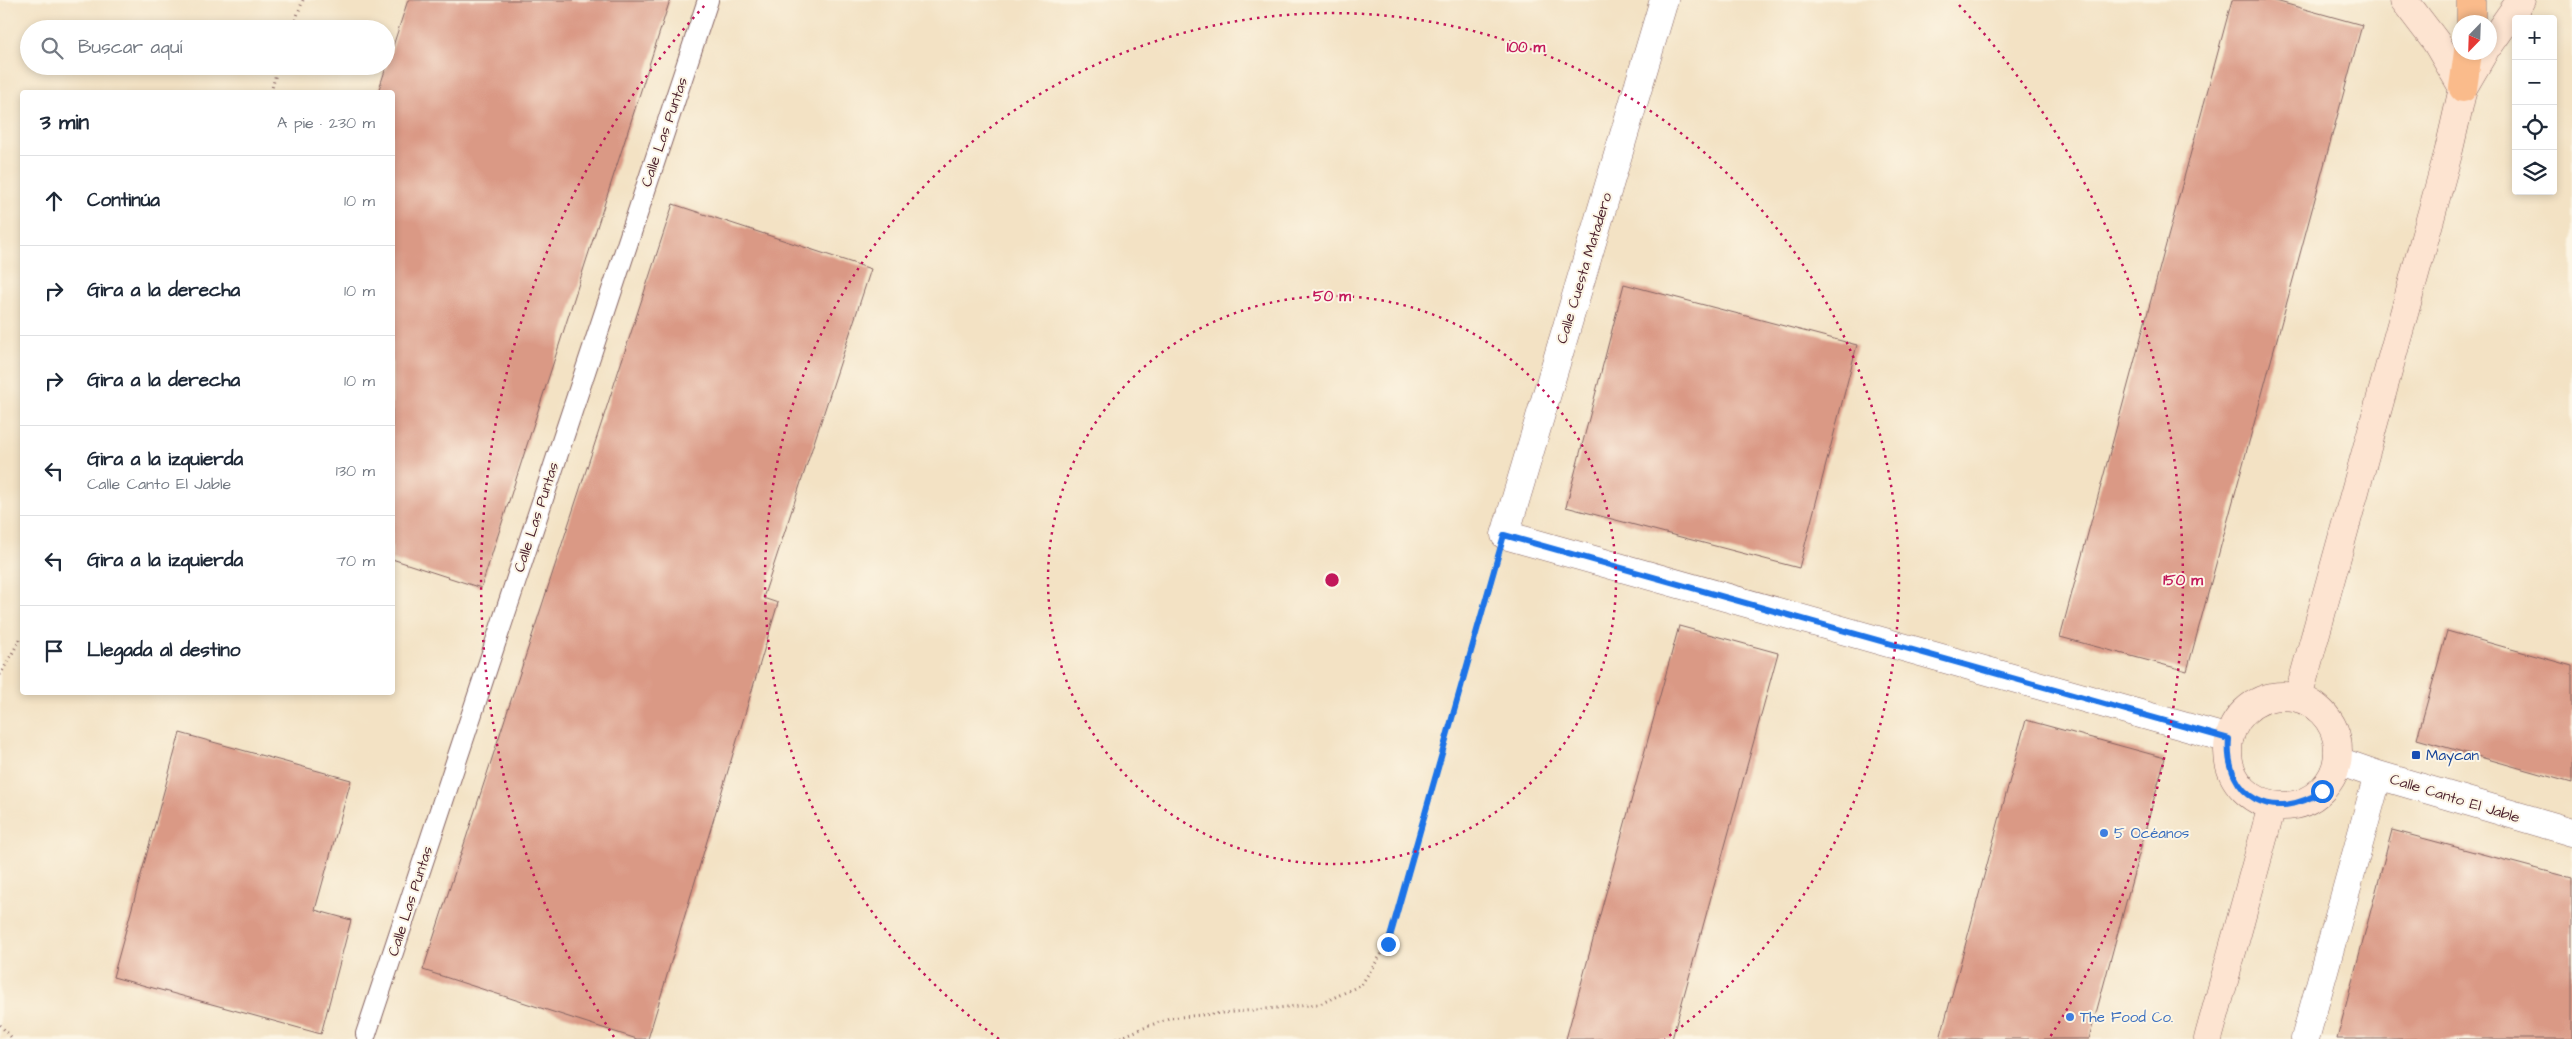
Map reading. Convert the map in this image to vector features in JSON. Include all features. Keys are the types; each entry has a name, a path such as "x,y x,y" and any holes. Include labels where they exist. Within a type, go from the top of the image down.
{"highway":[{"path":"2471,15 2472,0"},
{"path":"2463,88 2467,60"}],"main road":[{"path":"2404,0 2436,42 2463,88"},
{"path":"2497,34 2521,0"},
{"path":"2298,698 2448,154 2463,88 2479,60"},
{"path":"2268,698 2298,698 2316,707 2330,722 2337,740 2338,760 2332,777 2322,791 2307,801 2290,806 2272,806 2256,800 2242,788 2232,774 2228,757 2229,739 2238,719 2254,704 2268,698"},
{"path":"2208,1039 2272,806"}],"street":[{"name":"Calle Cuesta Matadero","path":"1504,535 1664,0"},
{"path":"1504,535 2229,739"},
{"name":"Calle Canto El Jable","path":"2338,760 2378,775 2572,832"},
{"path":"2305,1039 2378,775"}],"lane":[{"name":"Calle Las Puntas","path":"366,1034 708,0"}],"path":[{"path":"295,20 303,0"},
{"path":"271,90 275,75"},
{"path":"1116,1039 1169,1018 1320,1004 1360,985 1388,944 1504,535"},
{"path":"0,675 20,640"},
{"path":"0,1025 13,1039"}],"building":[{"path":"408,0 670,0 481,588 395,560 395,90 379,90 384,75 395,75 395,40"},
{"path":"2232,0 2272,0 2362,25 2187,671 2060,637"},
{"path":"673,204 871,269 763,598 778,603 648,1039 637,1039 423,970"},
{"path":"1624,284 1857,345 1799,568 1566,507"},
{"path":"1679,626 1778,653 1672,1039 1566,1039"},
{"path":"2447,631 2572,666 2572,783 2417,739"},
{"path":"2026,720 2165,758 2089,1039 1940,1039"},
{"path":"180,733 351,780 315,910 351,920 321,1034 113,977"},
{"path":"2392,830 2572,878 2572,1039 2337,1039"}],"place":[{"name":"Maycan","path":"2416,755"},
{"name":"5 Océanos","path":"2104,833"},
{"name":"The Food Co.","path":"2070,1017"}],"route":[{"path":"1388,944 1504,535 2229,739 2228,757 2232,774 2242,788 2256,800 2272,806 2290,806 2307,801 2322,791"}]}
